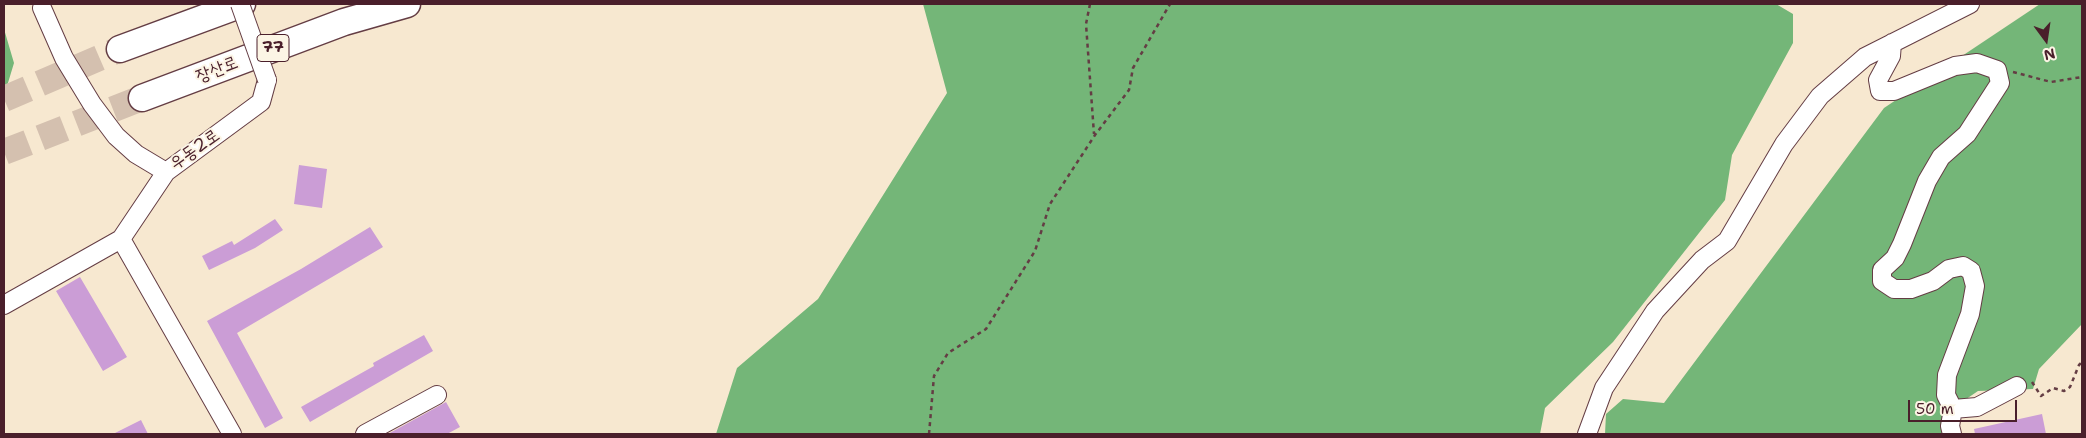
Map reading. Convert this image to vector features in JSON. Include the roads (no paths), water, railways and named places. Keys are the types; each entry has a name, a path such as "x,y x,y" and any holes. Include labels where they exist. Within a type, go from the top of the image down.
{"highway":[{"path":"120,49 241,4"},
{"name":"장산로","path":"142,98 344,22 407,4"}],"street":[{"name":"우동2로","path":"42,8 64,58 92,104 111,130 136,154 166,172 261,102 268,80 241,4"},
{"path":"1587,434 1604,388 1656,311 1702,260 1727,241 1784,144 1820,96 1865,57 1970,4"},
{"path":"1892,43 1891,56 1878,80 1880,91 1894,91 1955,66 1977,63 1997,70 2000,84 1967,134 1941,156 1927,181 1895,258 1882,270 1882,280 1894,289 1912,289 1933,282 1949,269 1964,266 1971,271 1975,286 1970,314 1947,375 1946,395 1953,409 1950,426 1952,434"},
{"path":"4,305 121,239 166,172"},
{"path":"121,239 232,434"},
{"path":"1953,409 1977,407 2017,386"},
{"path":"366,434 438,395"}],"tunnel":[{"path":"4,99 120,49"},
{"path":"4,152 142,98"}]}
